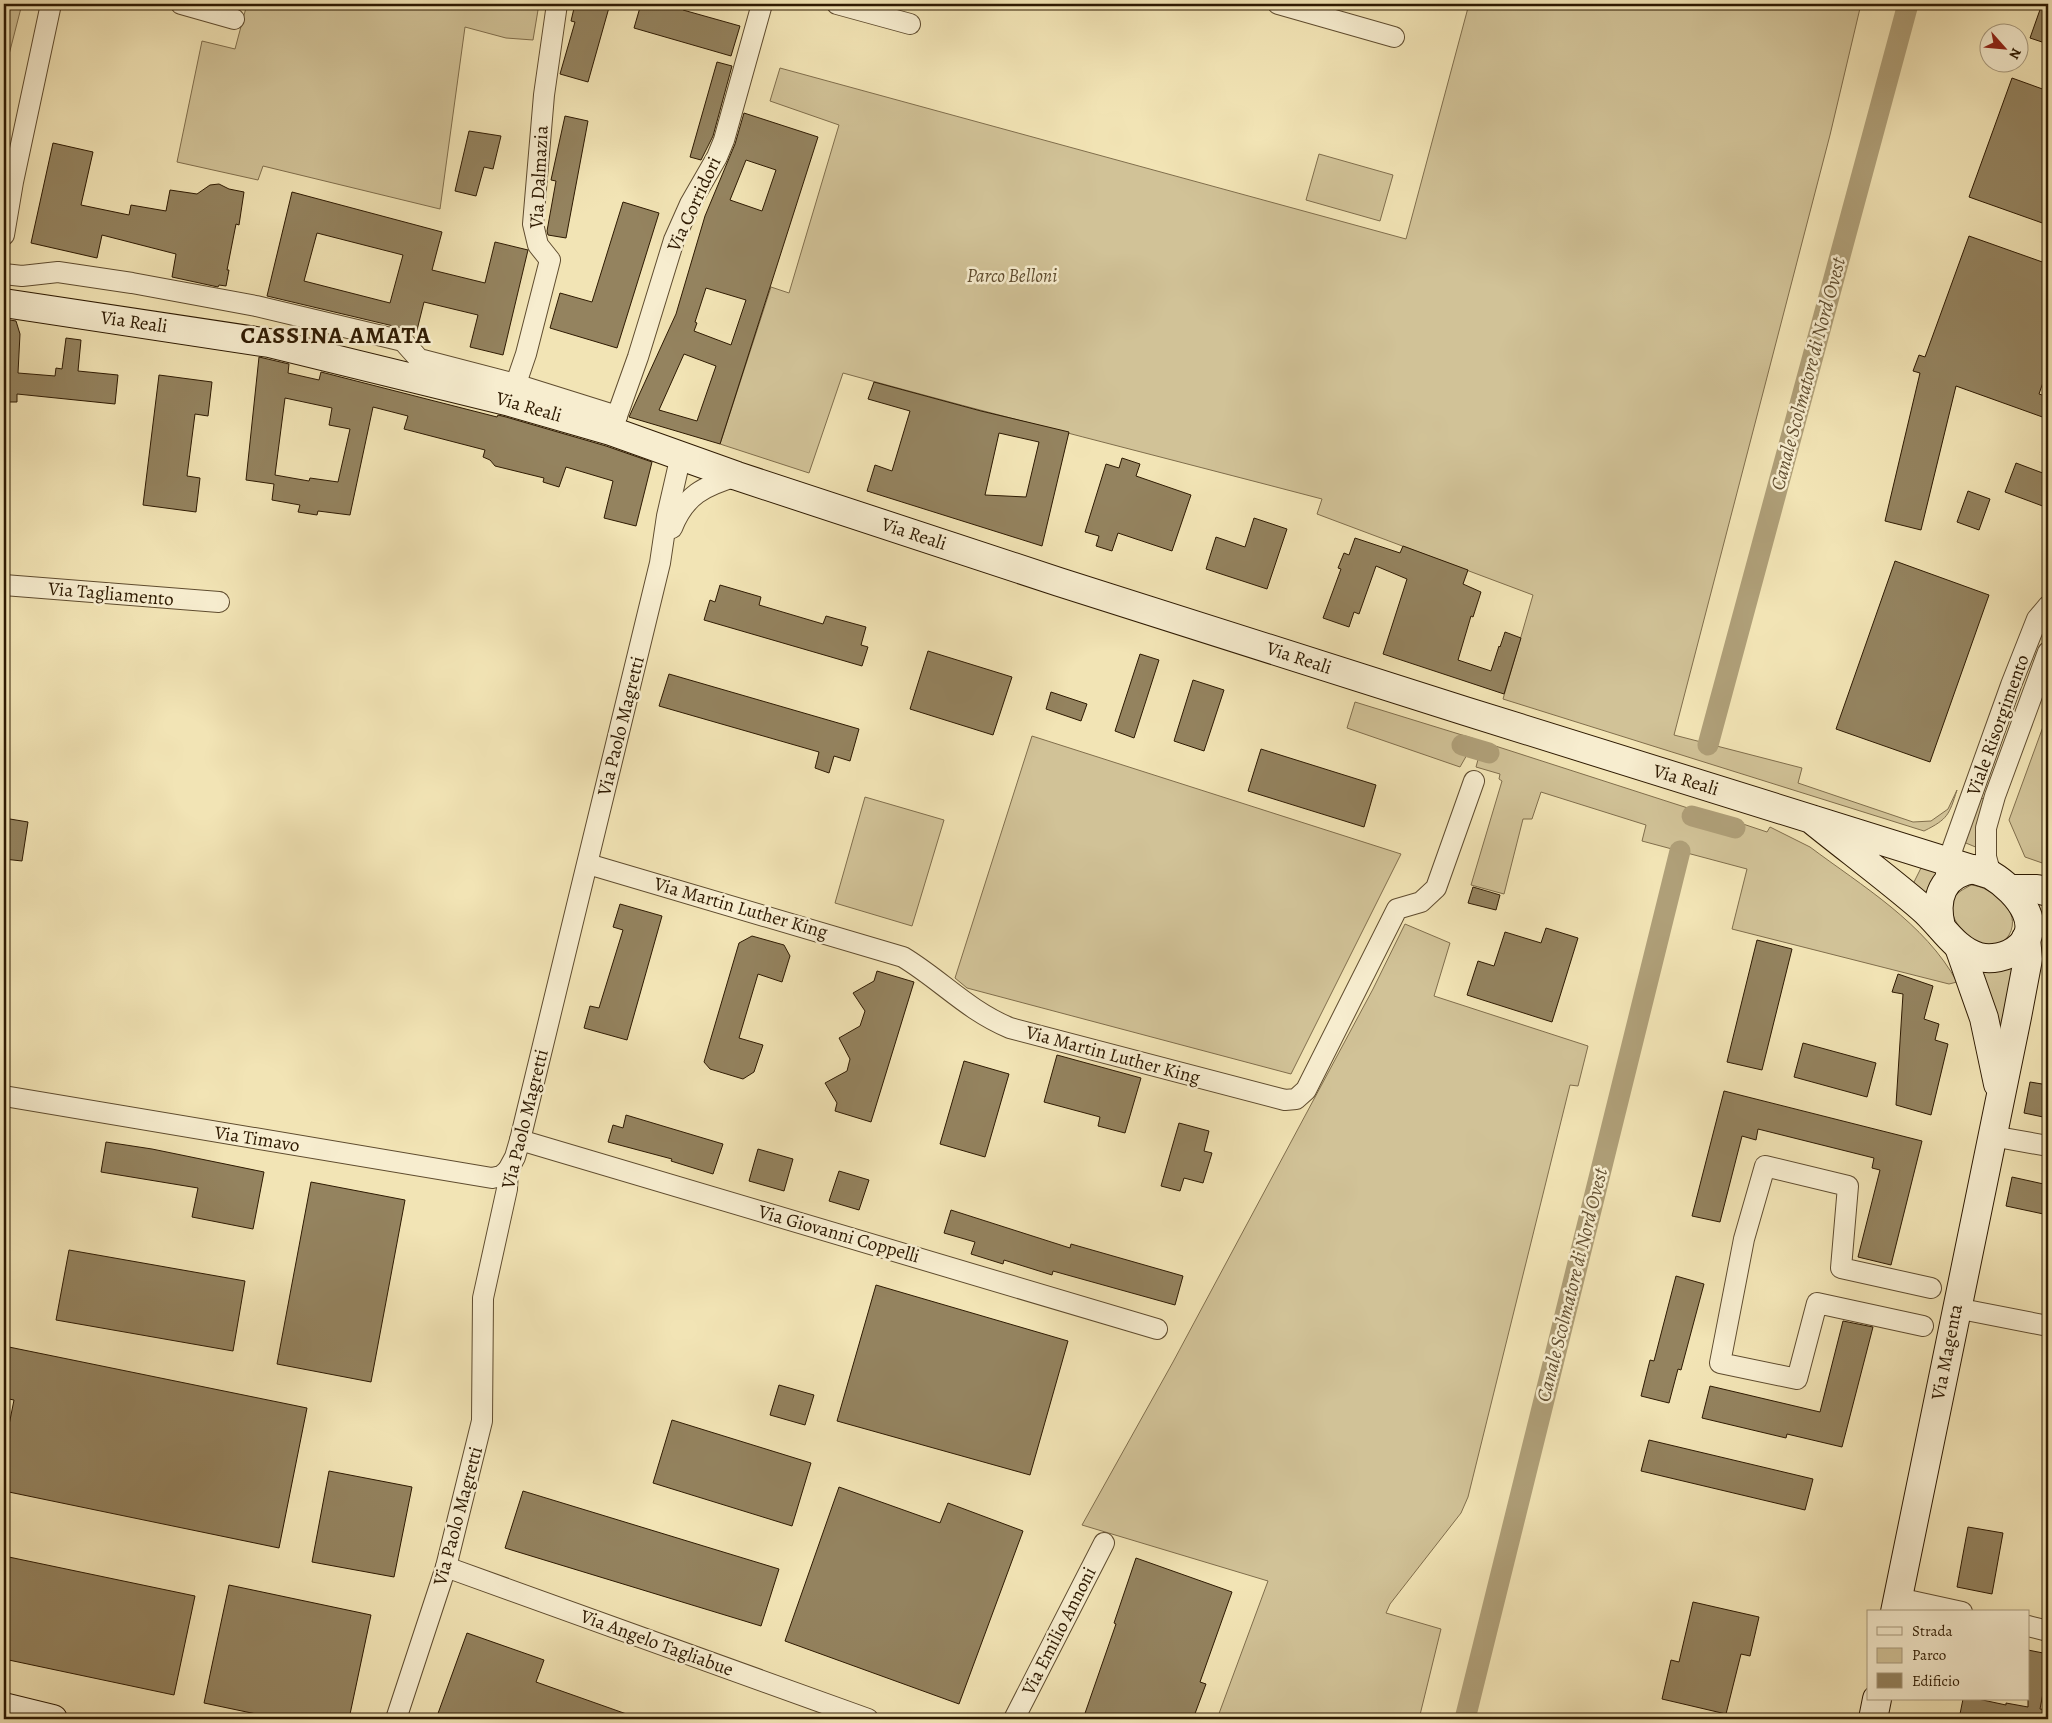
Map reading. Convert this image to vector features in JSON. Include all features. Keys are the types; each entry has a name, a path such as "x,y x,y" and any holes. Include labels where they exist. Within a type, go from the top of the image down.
{"main road":[{"name":"Via Reali","path":"4,303 269,343 512,393 614,423 681,455 737,476 1059,582 2048,892"},
{"name":"Via Reali","path":"1811,819 1923,908 1941,927"},
{"path":"1968,866 2021,900 2035,924 2020,947 2003,957 1992,959 1970,954 1959,947 1941,927 1938,909 1942,889 1956,874 1968,866"},
{"name":"Via Magenta","path":"1896,1605 2035,924"},
{"name":"Via Magenta","path":"1959,947 1984,1018 2000,1093"},
{"path":"1873,1719 1877,1700"},
{"path":"4,1707 53,1719"},
{"path":"4,1717 12,1719"}],"street":[{"path":"4,235 13,182 51,4"},
{"path":"181,4 234,19"},
{"name":"Via Dalmazia","path":"512,393 526,354 550,260 538,245 533,224 544,95 557,4"},
{"name":"Via Corridori","path":"614,423 638,357 674,240 690,204 717,157 724,140 762,4"},
{"path":"837,4 910,24"},
{"path":"1278,4 1394,36"},
{"path":"4,274 22,276 58,272 132,282 256,306 403,341 419,358 512,393"},
{"name":"Via Paolo Magretti","path":"664,548 666,516 681,455"},
{"name":"Via Paolo Magretti","path":"396,1719 446,1567 482,1421 483,1298 508,1189 508,1170 515,1157 520,1140 664,548 680,510 686,501 716,482 737,476"},
{"name":"Via Tagliamento","path":"4,585 219,602"},
{"name":"Viale Risorgimento","path":"1968,866 2014,677 2037,619 2048,606"},
{"name":"Viale Risorgimento","path":"1968,866 1986,857 1986,828 1995,796 2048,652"},
{"name":"Via Martin Luther King","path":"588,864 903,956 988,1019 1010,1028 1285,1100 1296,1099 1306,1090 1397,909 1421,902 1436,888 1474,781"},
{"name":"Via Timavo","path":"4,1096 492,1178 501,1176 508,1170"},
{"path":"1992,1136 2048,1146"},
{"name":"Via Giovanni Coppelli","path":"520,1140 1158,1329"},
{"path":"1923,1326 1817,1303 1797,1379 1720,1363 1744,1239 1765,1166 1848,1186 1841,1268 1931,1288"},
{"path":"1956,1308 2048,1326"},
{"name":"Via Emilio Annoni","path":"1014,1719 1104,1543"},
{"name":"Via Angelo Tagliabue","path":"446,1567 868,1719"},
{"path":"1896,1605 1943,1610"},
{"path":"2030,1626 2048,1631"}],"green space":[{"path":"4,4 22,4 4,74"},
{"path":"247,4 539,4 533,40 506,38 465,27 440,209 263,166 258,180 177,162 202,41 235,49"},
{"name":"Parco Belloni","path":"1469,4 1861,4 1830,135 1674,735 1802,768 1798,783 1913,822 1931,821 1948,809 1957,790 1947,815 1932,827 1924,831 1503,699 1533,595 1317,514 1322,499 843,373 809,473 720,444 771,287 789,293 839,125 770,101 780,68 1406,239"},
{"path":"1319,154 1393,175 1380,221 1306,200"},
{"path":"1355,702 1475,739 1473,744 1467,742 1462,745 1461,749 1468,753 1460,767 1347,728"},
{"path":"2048,713 2048,865 2025,857 2009,820"},
{"path":"1032,736 1401,854 1291,1074 967,988 955,978"},
{"path":"1483,742 1694,810 1691,821 1733,834 1737,822 1767,832 1770,827 1810,847 1871,891 1910,924 1944,961 1957,982 1949,984 1732,929 1747,869 1642,841 1646,825 1541,792 1532,819 1523,819 1504,894 1471,885 1502,781 1499,779 1500,774 1476,767 1479,756 1484,758 1489,753 1487,748 1482,746"},
{"path":"865,797 944,820 912,926 835,903"},
{"path":"1979,797 1986,800 1978,848 1961,841"},
{"path":"1923,864 1938,870 1929,899 1912,886"},
{"path":"1971,885 1988,890 1996,895 2009,909 2012,917 2012,926 2009,935 2001,943 1991,945 1969,936 1954,917 1952,906 1955,896"},
{"path":"1405,924 1450,943 1434,996 1588,1046 1578,1086 1570,1085 1468,1497 1461,1513 1390,1604 1386,1613 1441,1629 1419,1719 1217,1719 1268,1581 1082,1525 1173,1362 1373,989"},
{"path":"2020,963 2007,1034 1994,1035 1975,970 1998,970"}],"building":[{"path":"575,4 610,4 588,82 560,74 575,22 571,21"},
{"path":"641,4 684,4 683,10 740,26 731,56 634,28"},
{"path":"2042,4 2048,4 2048,44 2030,38"},
{"path":"717,62 732,66 713,136 701,160 690,157"},
{"path":"2012,78 2048,91 2048,225 1969,197"},
{"path":"744,113 818,137 720,444 629,417 676,314 705,216 735,144","holes":["746,160 776,170 762,211 730,200","706,288 746,300 731,345 694,331 697,323 695,322","684,354 716,366 697,421 659,410"]},
{"path":"565,116 588,121 566,238 548,235 547,231 556,181 551,180"},
{"path":"469,131 501,136 493,169 484,167 476,196 455,191"},
{"path":"53,143 93,152 81,205 129,215 131,205 166,211 170,190 197,194 210,185 219,184 229,189 244,192 239,225 236,224 227,270 229,270 226,286 219,285 218,287 172,277 176,254 102,235 97,258 31,243"},
{"path":"292,192 442,232 432,270 485,283 495,242 528,250 503,355 470,347 478,315 424,302 416,334 406,329 267,296","holes":["317,233 403,255 390,303 304,281"]},
{"path":"623,202 659,213 617,348 550,328 560,293 592,302"},
{"path":"1969,236 2048,264 2048,368 2039,394 2048,397 2048,419 1956,386 1921,530 1885,521 1920,373 1913,371 1919,355 1925,357"},
{"path":"4,319 16,321 20,334 18,373 55,376 56,368 62,369 66,338 81,340 78,371 118,375 115,404 17,394 17,402 4,402"},
{"path":"259,357 289,364 288,373 319,380 321,372 497,417 498,415 606,446 652,462 636,526 604,518 613,481 566,467 559,487 543,482 544,478 495,466 490,460 483,457 485,450 404,429 408,416 373,407 350,515 318,511 317,515 298,512 300,505 272,500 274,484 246,480","holes":["285,398 332,408 329,425 350,429 338,482 310,478 309,481 275,475"]},
{"path":"159,375 212,382 208,416 195,414 187,476 200,478 196,512 143,505"},
{"path":"874,382 981,411 1069,432 1042,546 867,491 875,465 892,471 910,411 868,399","holes":["999,433 1039,442 1026,497 985,495"]},
{"path":"1122,458 1140,464 1136,476 1191,495 1172,551 1118,533 1112,551 1096,546 1099,536 1085,532 1106,464 1119,468"},
{"path":"2016,463 2048,475 2048,508 2005,492"},
{"path":"1968,491 1990,499 1979,530 1957,522"},
{"path":"1254,518 1287,529 1267,589 1206,569 1216,537 1245,547"},
{"path":"1355,538 1400,553 1403,546 1468,570 1463,584 1481,592 1473,617 1471,616 1458,660 1491,671 1505,632 1521,638 1504,694 1383,654 1407,579 1376,566 1359,614 1354,612 1349,627 1323,618 1341,569 1338,568 1344,553 1349,555"},
{"path":"1895,561 1989,595 1930,762 1836,729"},
{"path":"720,585 761,597 759,605 823,624 826,616 866,627 861,645 868,647 862,666 704,620 710,600 715,602"},
{"path":"928,651 1012,677 993,735 910,709"},
{"path":"1140,654 1159,660 1134,738 1115,731"},
{"path":"669,674 859,729 850,761 834,756 829,773 815,768 819,752 659,706"},
{"path":"1193,680 1224,690 1204,751 1174,741"},
{"path":"1051,692 1087,704 1081,721 1046,709"},
{"path":"1261,749 1376,785 1364,827 1248,791"},
{"path":"4,818 28,822 22,861 4,859"},
{"path":"1473,887 1500,895 1496,910 1468,903"},
{"path":"620,904 662,916 627,1040 584,1028 590,1006 599,1008 623,930 613,927"},
{"path":"1546,928 1578,938 1552,1022 1467,995 1478,961 1494,966 1505,932 1541,943"},
{"path":"752,936 784,945 790,956 782,982 758,974 739,1038 763,1045 754,1072 743,1079 710,1069 704,1062 739,943"},
{"path":"1757,940 1792,949 1762,1070 1727,1062"},
{"path":"877,971 914,982 871,1122 835,1111 837,1103 825,1083 847,1071 850,1059 839,1038 860,1026 865,1011 853,993 874,981"},
{"path":"1898,974 1933,986 1924,1019 1939,1024 1935,1040 1948,1044 1931,1115 1896,1105 1903,994 1892,992"},
{"path":"1803,1043 1876,1063 1867,1097 1794,1077"},
{"path":"1057,1055 1141,1078 1125,1133 1098,1126 1100,1117 1044,1102"},
{"path":"964,1061 1009,1074 985,1157 940,1144"},
{"path":"2030,1082 2048,1085 2048,1118 2024,1113"},
{"path":"1724,1091 1922,1141 1891,1265 1858,1257 1880,1170 1872,1168 1874,1158 1758,1129 1756,1140 1742,1136 1720,1222 1692,1216"},
{"path":"626,1115 723,1144 713,1174 671,1161 672,1159 608,1142 613,1125 623,1128"},
{"path":"1179,1123 1209,1131 1204,1151 1212,1153 1203,1183 1184,1178 1180,1191 1161,1186"},
{"path":"106,1142 152,1149 264,1172 253,1229 192,1217 198,1188 101,1172"},
{"path":"758,1149 793,1159 784,1191 749,1181"},
{"path":"839,1171 869,1180 859,1210 829,1201"},
{"path":"2012,1177 2048,1185 2048,1215 2006,1206"},
{"path":"311,1182 405,1200 371,1382 277,1364"},
{"path":"951,1210 1070,1248 1071,1244 1183,1276 1175,1305 1053,1271 1052,1275 1004,1260 1003,1264 971,1254 975,1242 944,1233"},
{"path":"69,1250 245,1281 233,1351 56,1320"},
{"path":"1676,1276 1704,1284 1681,1370 1678,1369 1669,1403 1641,1396 1650,1360 1654,1361"},
{"path":"876,1285 1068,1341 1030,1475 837,1421"},
{"path":"1843,1321 1873,1327 1842,1447 1787,1434 1786,1438 1702,1418 1710,1386 1820,1412"},
{"path":"4,1346 307,1408 279,1548 4,1491 4,1450 14,1400 4,1398"},
{"path":"779,1385 814,1395 805,1425 770,1415"},
{"path":"672,1420 811,1463 792,1526 653,1483"},
{"path":"1649,1440 1813,1479 1805,1510 1641,1471"},
{"path":"329,1471 412,1487 394,1577 312,1562"},
{"path":"839,1487 940,1523 948,1503 1023,1531 959,1704 785,1641"},
{"path":"523,1491 779,1569 761,1626 505,1548"},
{"path":"1968,1527 2003,1533 1992,1594 1957,1587"},
{"path":"4,1556 195,1596 174,1695 4,1659"},
{"path":"1136,1558 1232,1592 1200,1682 1206,1684 1193,1719 1083,1719 1116,1624 1114,1623"},
{"path":"229,1585 371,1615 349,1719 280,1719 204,1703"},
{"path":"1693,1602 1759,1617 1750,1656 1741,1654 1726,1714 1662,1699 1671,1660 1679,1662"},
{"path":"467,1633 544,1660 536,1682 635,1717 635,1719 436,1719"},
{"path":"2030,1650 2048,1654 2048,1689 2044,1688 2040,1709 2048,1710 2048,1719 1959,1719 1963,1700 1983,1700 2028,1707 2028,1700 2030,1700"}],"waterway":[{"name":"Canale Scolmatore di Nord Ovest","path":"1708,745 1908,4"},
{"path":"1462,745 1489,753"},
{"path":"1692,816 1735,828"},
{"path":"1723,831 1724,825"},
{"name":"Canale Scolmatore di Nord Ovest","path":"1465,1719 1680,851"}],"district":[{"name":"CASSINA AMATA","path":"336,335"}]}
